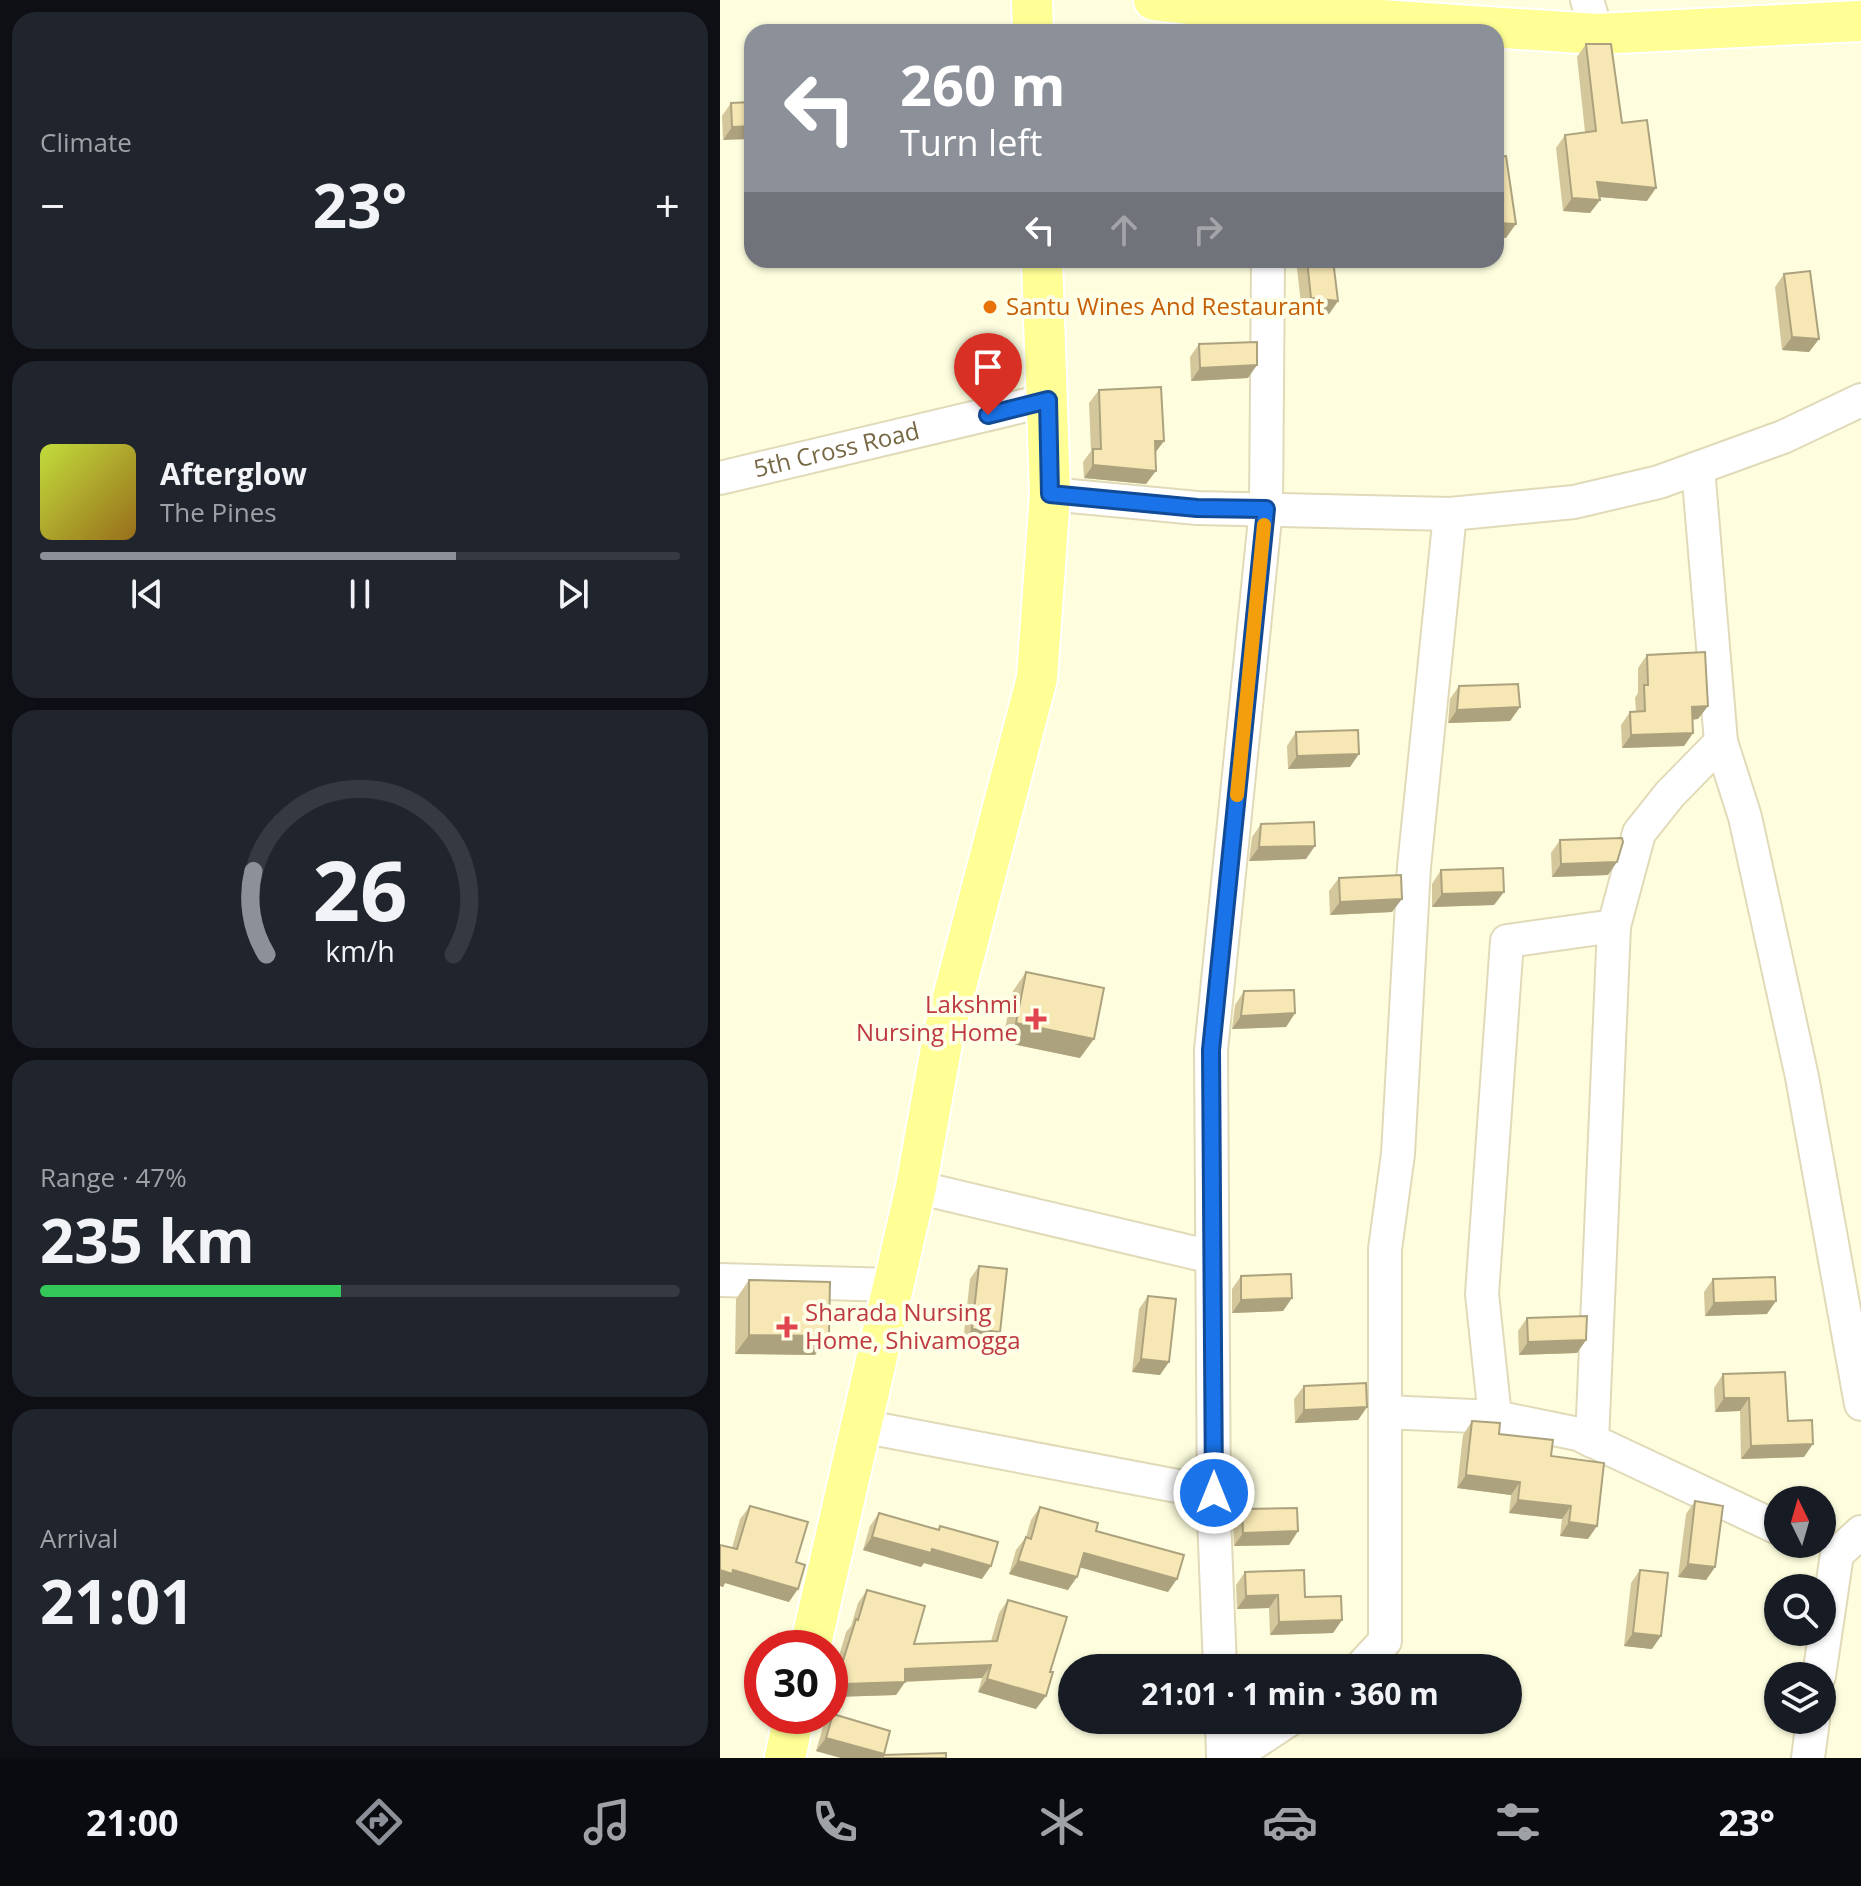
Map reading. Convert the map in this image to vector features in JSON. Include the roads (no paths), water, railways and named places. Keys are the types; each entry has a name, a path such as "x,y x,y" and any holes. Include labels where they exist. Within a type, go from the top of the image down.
{"main road":[{"path":"1032,0 1033,24"},
{"path":"1154,0 1271,23 1781,12 1861,21"},
{"path":"814,1630 916,1187 944,1032 1037,678 1050,494 1042,268"},
{"path":"785,1758 790,1734"}],"street":[{"path":"1220,1654 1214,1493 1211,1050 1266,509 1268,268"},
{"name":"5th Cross Road","path":"720,478 1048,400"},
{"path":"1050,494 1197,508 1450,514 1574,502 1659,482 1783,437 1861,400"},
{"path":"1698,468 1721,742 1745,817 1799,1061 1861,1404"},
{"path":"1373,1654 1385,1641 1385,1249 1398,1154 1414,867 1450,514"},
{"path":"1592,1441 1614,926 1639,833 1670,794 1721,742"},
{"path":"1495,1417 1482,1294 1507,941 1614,926"},
{"path":"916,1187 1212,1257"},
{"path":"720,1280 893,1285"},
{"path":"1385,1412 1495,1417 1578,1434 1764,1521"},
{"path":"861,1426 1214,1493"},
{"path":"1836,1554 1861,1532"},
{"path":"1821,1662 1835,1558"},
{"path":"1222,1734 1223,1758 1245,1749 1268,1734"},
{"path":"1808,1758 1811,1734"}],"place":[{"name":"Santu Wines And Restaurant","path":"990,307"},
{"name":"Lakshmi Nursing Home","path":"1036,1019"},
{"name":"Sharada Nursing Home, Shivamogga","path":"787,1327"}]}
